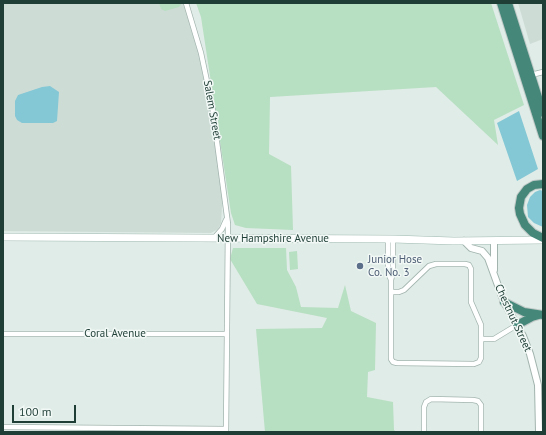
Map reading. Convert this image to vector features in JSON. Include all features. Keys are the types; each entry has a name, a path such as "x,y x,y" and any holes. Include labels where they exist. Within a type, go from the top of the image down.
{"highway":[{"path":"501,3 543,136"},
{"path":"508,3 543,113"},
{"path":"543,184 534,185 527,189 521,197 520,214 525,225 533,233 543,239"},
{"path":"504,302 524,312 542,314"},
{"path":"517,325 542,314"}],"main road":[{"name":"New Hampshire Avenue","path":"3,238 391,239 464,241 543,239"}],"street":[{"name":"Salem Street","path":"186,3 201,53 212,105 226,220 228,224 226,430"},
{"path":"531,76 543,72"},
{"path":"213,239 222,229 226,220"},
{"path":"391,239 393,272 391,280 390,357 393,362 478,363 481,358 481,325 471,302 471,269 468,264 436,264 430,266 404,290 399,292 391,292"},
{"name":"Chestnut Street","path":"464,241 471,248 482,251 486,254 504,302 517,325 530,354 536,375 539,395 539,432"},
{"name":"Chestnut Street","path":"494,241 494,276"},
{"path":"481,339 494,338 517,325"},
{"name":"Coral Avenue","path":"3,334 227,334"},
{"path":"424,432 424,407 426,402 431,399 478,401 481,405 481,432"},
{"path":"3,428 226,430"}],"shaded area":[{"path":"3,3 186,3 212,105 223,190 221,223 218,229 211,233 3,231"},
{"path":"518,3 543,3 543,39 530,44"}],"green space":[{"path":"159,3 180,3 181,5 165,11 161,9"},
{"path":"196,3 491,3 524,105 494,120 498,145 436,87 270,97 269,154 291,166 293,230 246,228 235,225 231,213 201,17"},
{"path":"233,248 286,248 287,270 296,287 301,307 338,308 345,285 351,311 376,323 375,370 368,372 367,397 393,402 394,430 396,432 265,432 256,329 322,328 327,318 257,304 230,259"},
{"path":"297,251 298,269 290,270 289,252"}],"water":[{"path":"50,86 59,92 57,121 53,123 22,123 17,120 15,116 15,101 18,95 42,87"},
{"path":"519,111 538,169 517,181 497,123"},
{"path":"540,190 543,191 543,227 534,223 528,217 527,205 530,197 535,192"}],"place":[{"name":"Junior Hose Co. No. 3","path":"360,266"}]}
